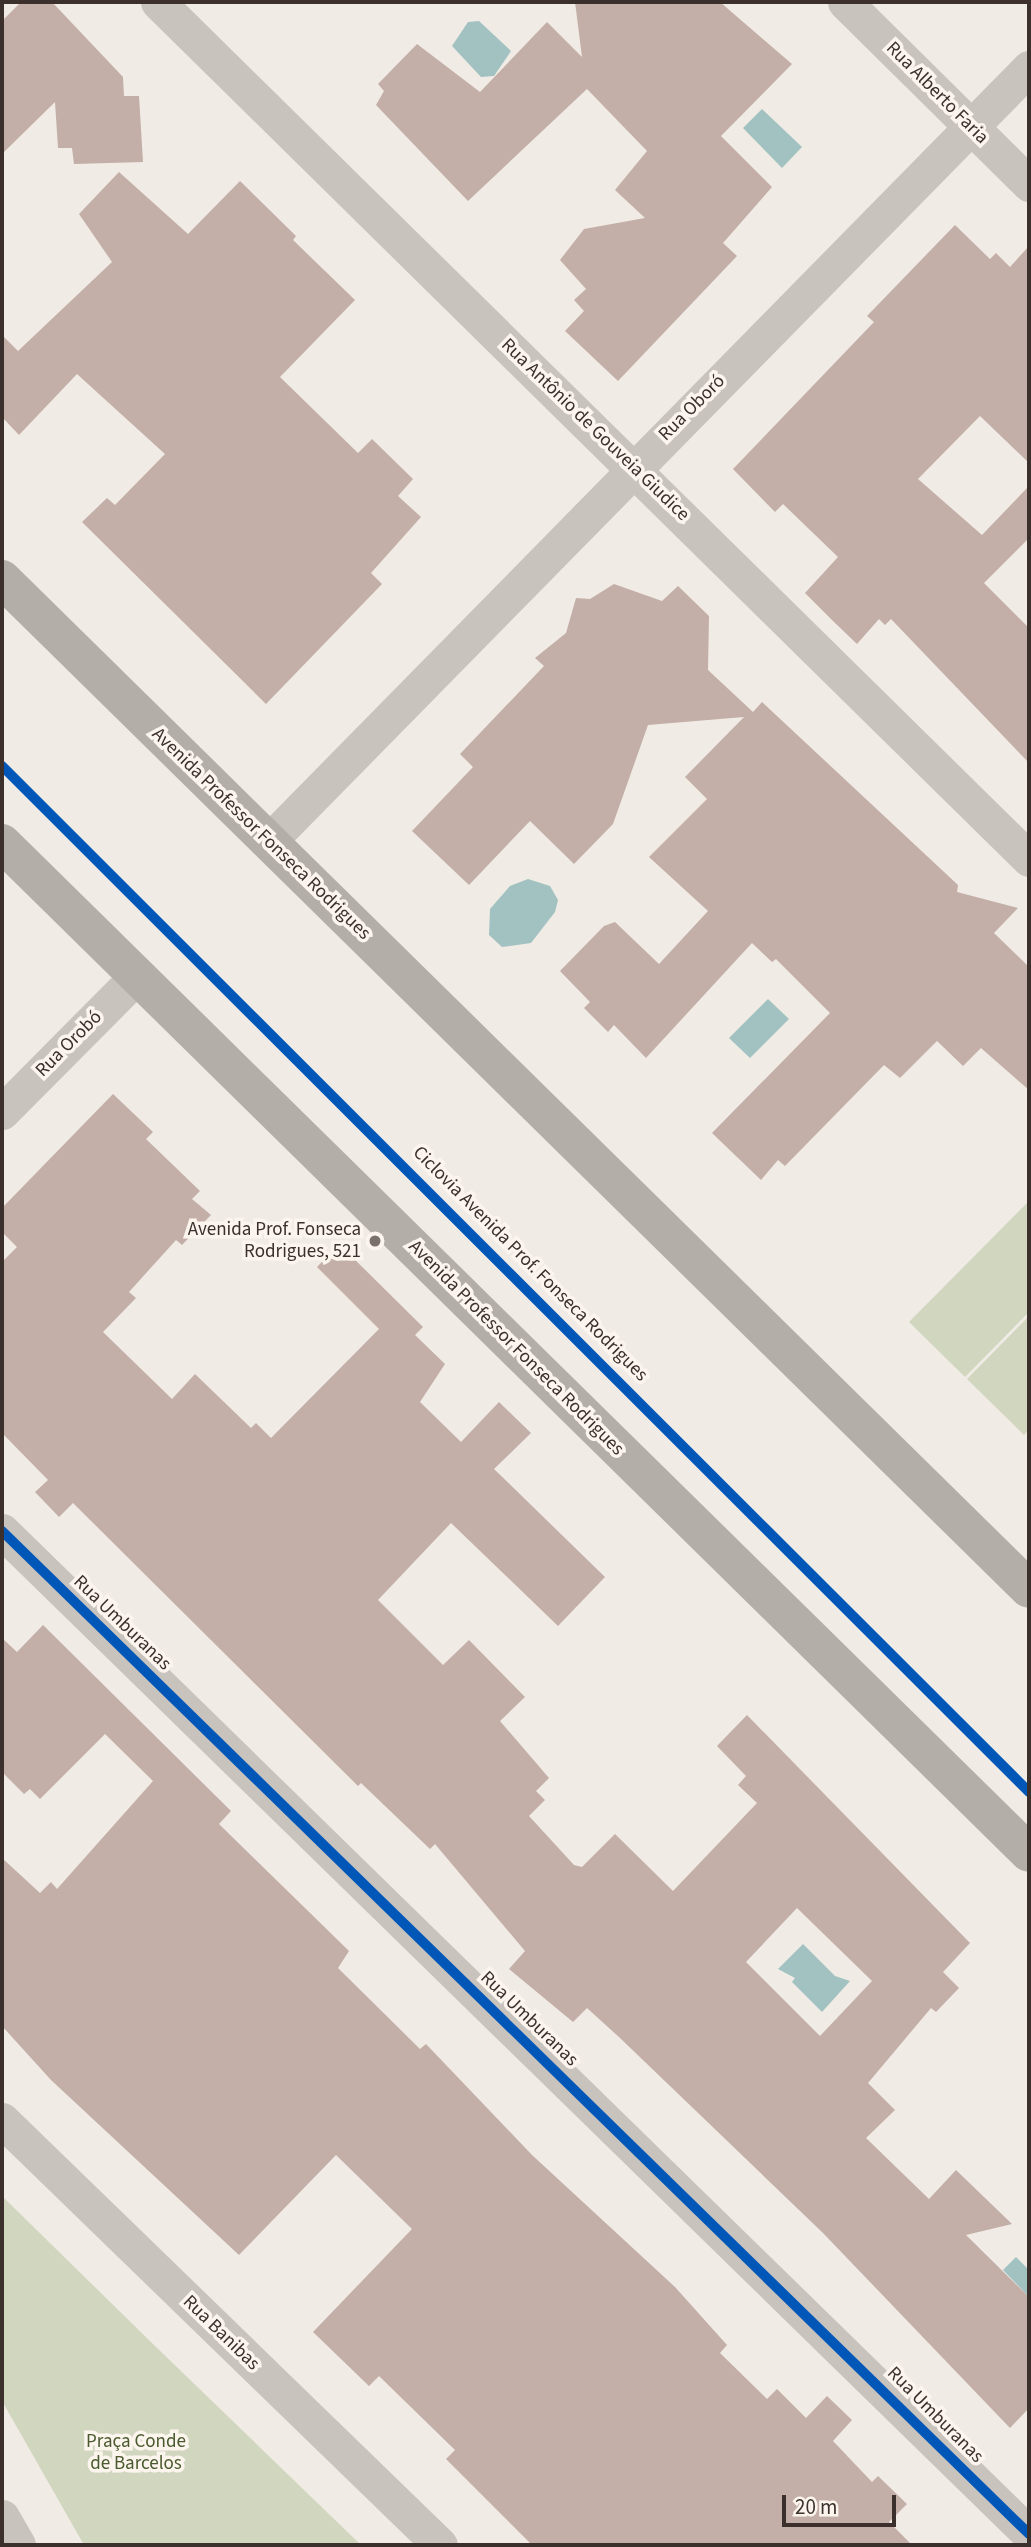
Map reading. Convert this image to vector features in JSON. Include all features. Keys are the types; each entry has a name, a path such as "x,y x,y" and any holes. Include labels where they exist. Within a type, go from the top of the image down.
{"highway":[{"name":"Avenida Professor Fonseca Rodrigues","path":"2,579 1029,1589"},
{"name":"Avenida Professor Fonseca Rodrigues","path":"2,843 1029,1853"}],"street":[{"name":"Rua Antônio de Gouveia Giudice","path":"158,2 634,467 1029,859"},
{"name":"Rua Alberto Faria","path":"845,2 1029,184"},
{"name":"Rua Oboró","path":"269,841 1029,68"},
{"name":"Rua Orobó","path":"2,1112 137,976"},
{"name":"Rua Umburanas","path":"2,1531 1029,2535"},
{"name":"Rua Banibas","path":"2,2120 440,2545"},
{"path":"2,2517 18,2545"}],"green space":[{"path":"1029,1201 1029,1312 965,1377 909,1322"},
{"path":"1029,1316 1029,1429 1024,1435 967,1379"},
{"name":"Praça Conde de Barcelos","path":"2,2196 361,2545 84,2545 2,2401"}],"water":[{"path":"479,21 511,51 494,76 481,77 452,46 468,22"},
{"path":"762,109 802,147 782,168 743,128"},
{"path":"528,879 550,886 558,900 555,912 531,943 502,947 489,935 490,909 510,886"},
{"path":"768,999 789,1019 750,1058 729,1038"},
{"path":"803,1944 835,1976 850,1981 822,2012 792,1982 795,1978 778,1969"},
{"path":"1016,2257 1029,2270 1029,2297 1003,2270"}],"building":[{"path":"21,2 52,2 123,77 124,96 139,96 143,162 74,164 72,148 58,148 55,102 2,154 2,21"},
{"path":"575,2 720,2 792,64 721,136 772,187 723,243 737,256 618,381 565,331 584,311 574,300 586,289 560,260 584,229 645,218 615,190 647,151 587,89 468,201 376,105 384,91 378,84 417,44 480,92 547,22 582,57"},
{"path":"119,172 188,234 240,181 296,236 293,240 355,300 280,377 358,453 372,439 413,479 398,496 421,517 371,573 382,584 266,704 82,522 107,498 115,505 165,454 77,374 19,435 2,417 2,335 18,351 112,262 79,214"},
{"path":"955,225 990,259 996,253 1010,267 1029,246 1029,463 980,416 918,479 982,535 1029,486 1029,538 984,583 1029,628 1029,763 891,619 885,625 879,619 857,644 833,621 805,593 838,557 783,504 775,512 733,469 874,322 867,316"},
{"path":"614,584 662,601 678,586 709,616 708,670 753,712 762,702 958,885 957,892 1018,908 994,933 1029,967 1029,1090 981,1048 963,1066 937,1041 900,1078 884,1065 785,1166 778,1160 761,1180 712,1133 830,1013 776,959 772,962 752,943 646,1058 614,1025 608,1032 584,1008 590,1002 560,971 604,926 615,922 659,964 708,911 649,857 707,799 685,777 744,717 648,725 613,824 574,864 530,821 469,885 412,831 473,767 460,754 544,666 535,658 566,633 576,598 590,599"},
{"path":"113,1094 153,1132 146,1139 200,1191 192,1199 211,1215 182,1245 176,1240 129,1292 136,1298 103,1332 172,1399 195,1374 251,1428 256,1423 271,1438 379,1329 317,1267 339,1244 423,1327 415,1335 445,1364 420,1402 461,1442 499,1402 531,1433 494,1469 605,1577 558,1626 451,1523 378,1600 443,1665 469,1640 525,1697 500,1721 549,1778 536,1791 545,1800 529,1816 574,1865 582,1867 615,1834 673,1891 757,1803 738,1785 746,1776 717,1746 747,1715 970,1943 943,1972 959,1988 936,2012 931,2008 868,2083 895,2110 866,2138 929,2199 956,2170 1012,2224 966,2235 1029,2297 1029,2408 1010,2428 823,2233 620,2038 587,2008 573,2022 509,1969 525,1951 435,1844 430,1849 361,1783 358,1786 73,1503 59,1517 35,1492 48,1480 2,1433 2,1262 17,1247 2,1232 2,1208","holes":["797,1908 872,1981 820,2036 746,1962"]},
{"path":"43,1625 231,1811 219,1824 349,1951 338,1968 420,2049 426,2044 532,2155 675,2287 727,2345 720,2353 767,2399 777,2389 806,2418 827,2396 852,2420 833,2441 872,2482 878,2476 907,2504 889,2522 912,2545 532,2545 446,2459 455,2450 379,2376 369,2386 313,2332 412,2229 336,2155 239,2255 51,2080 2,2026 2,1858 40,1893 51,1882 57,1889 153,1781 105,1734 40,1799 30,1789 24,1794 2,1772 2,1638 17,1652"}],"cycle path":[{"name":"Ciclovia Avenida Prof. Fonseca Rodrigues","path":"2,766 1029,1792"},
{"path":"2,1531 1029,2534"}],"place":[{"name":"Avenida Prof. Fonseca Rodrigues, 521","path":"375,1241"}]}
